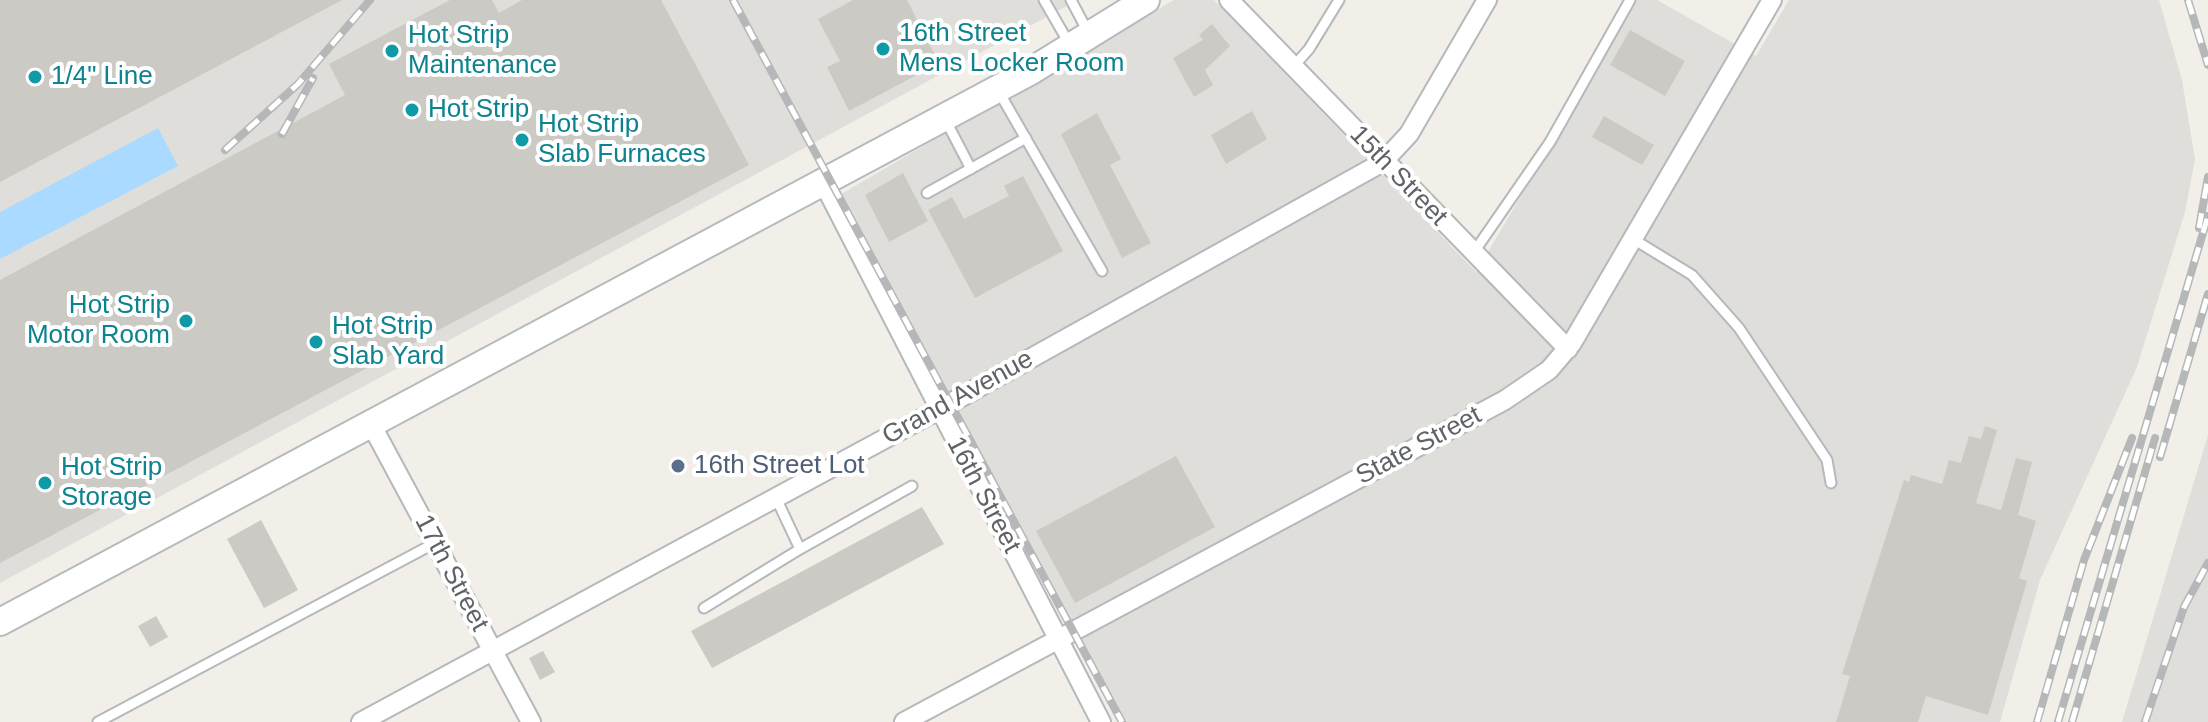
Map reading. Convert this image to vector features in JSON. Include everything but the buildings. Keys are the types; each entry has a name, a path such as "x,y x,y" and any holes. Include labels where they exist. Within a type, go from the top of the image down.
{"main road":[{"path":"0,622 998,89 1081,42 1146,0"}],"street":[{"name":"15th Street","path":"1229,0 1383,162 1568,349"},
{"name":"Grand Avenue","path":"361,722 938,410 1383,162 1409,134 1487,0"},
{"name":"State Street","path":"904,722 1505,400 1549,370 1568,349 1772,0"},
{"name":"16th Street","path":"823,182 1101,722"},
{"name":"17th Street","path":"371,424 531,722"}],"lane":[{"path":"1044,0 1081,42"},
{"path":"1071,0 1081,42"},
{"path":"1293,67 1309,49 1339,0"},
{"path":"1473,253 1550,142 1630,0"},
{"path":"998,89 1102,271"},
{"path":"944,118 971,169"},
{"path":"927,193 1026,138"},
{"path":"1633,239 1692,275 1739,328 1827,460 1831,483"},
{"path":"704,608 912,486"},
{"path":"776,498 800,549"},
{"path":"98,722 435,543"}],"shaded area":[{"path":"0,0 1078,0 0,583"},
{"path":"1174,0 1214,0 1476,272 1637,0 1657,0 1756,56 1789,0 2159,0 2182,80 2195,159 2185,212 2137,367 2040,580 2000,722 1118,722 836,197"},
{"path":"2208,435 2208,722 2122,722"}],"water":[{"path":"158,128 178,166 0,259 0,212"}],"railway":[{"path":"225,150 298,84 370,0"},
{"path":"733,0 1122,722"},
{"path":"2188,0 2208,65"},
{"path":"282,134 313,78"},
{"path":"2199,228 2208,177"},
{"path":"2058,722 2208,216"},
{"path":"2160,457 2208,294"},
{"path":"2037,722 2084,560 2132,438"},
{"path":"2072,722 2155,438"},
{"path":"2145,722 2184,607 2208,563"}],"place":[{"name":"16th Street Mens Locker Room","path":"883,49"},
{"name":"Hot Strip Maintenance","path":"392,51"},
{"name":"1/4\" Line","path":"35,77"},
{"name":"Hot Strip","path":"412,110"},
{"name":"Hot Strip Slab Furnaces","path":"522,140"},
{"name":"Hot Strip Motor Room","path":"186,321"},
{"name":"Hot Strip Slab Yard","path":"316,342"},
{"name":"16th Street Lot","path":"678,466"},
{"name":"Hot Strip Storage","path":"45,483"}]}
